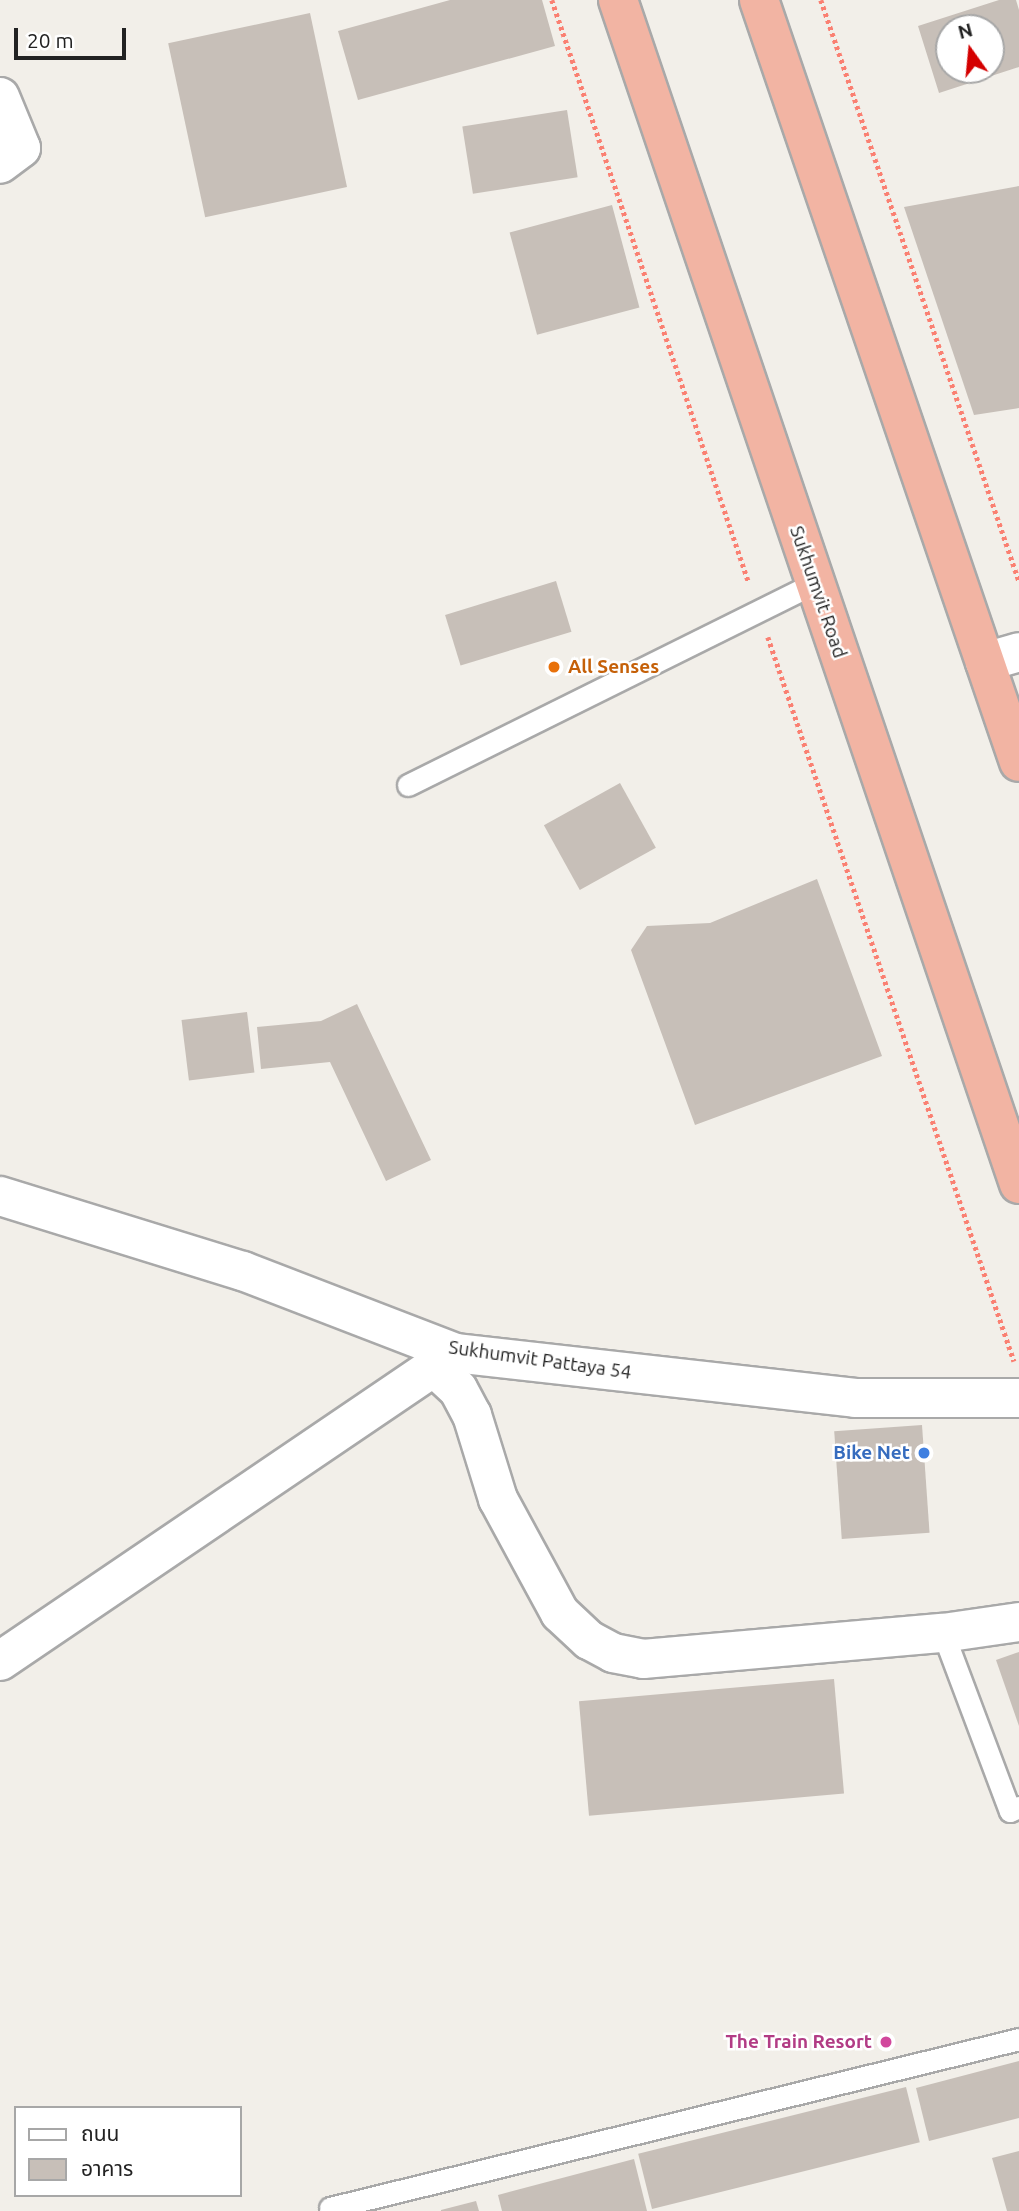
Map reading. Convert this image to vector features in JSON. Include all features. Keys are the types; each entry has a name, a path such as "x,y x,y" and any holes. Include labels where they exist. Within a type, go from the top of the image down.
{"highway":[{"name":"Sukhumvit Road","path":"618,0 1019,1184"},
{"path":"759,0 1002,657 1016,741"}],"street":[{"path":"0,97 21,148 0,164"},
{"name":"Sukhumvit Pattaya 54","path":"0,1196 243,1271 444,1360 855,1398 1019,1398"},
{"path":"0,1661 444,1360 472,1415 498,1499 559,1613 589,1640 612,1653 643,1659 943,1633 1019,1622"}],"lane":[{"path":"408,785 815,583"},
{"path":"943,1633 1010,1811 1019,1807"},
{"path":"330,2208 1019,2039"}],"path":[{"path":"552,0 1019,1376"},
{"path":"821,0 1019,581"}],"building":[{"path":"450,0 542,0 555,46 358,100 338,31"},
{"path":"999,0 1016,0 1019,10 1019,67 1005,72 1005,14 955,14"},
{"path":"310,13 347,187 205,217 168,43"},
{"path":"935,21 935,80 918,26"},
{"path":"936,84 967,84 939,93"},
{"path":"567,110 578,177 473,194 462,127"},
{"path":"1019,186 1019,408 974,415 904,207"},
{"path":"612,205 639,307 537,335 510,232"},
{"path":"556,581 571,632 461,666 445,615"},
{"path":"620,783 656,848 580,890 544,825"},
{"path":"817,879 882,1056 695,1125 631,950 647,926 710,923"},
{"path":"357,1004 431,1160 386,1181 330,1062 261,1069 257,1027 321,1021"},
{"path":"247,1012 254,1073 189,1081 181,1020"},
{"path":"922,1425 930,1533 842,1539 834,1431"},
{"path":"1019,1652 1019,1726 996,1660"},
{"path":"834,1679 844,1794 589,1816 579,1701"},
{"path":"1019,2061 1019,2118 929,2141 916,2088"},
{"path":"906,2087 920,2142 652,2209 638,2154"},
{"path":"1019,2151 1019,2211 1007,2211 992,2158"},
{"path":"634,2159 647,2211 502,2211 498,2195"},
{"path":"476,2201 479,2211 441,2211 441,2210"}],"place":[{"name":"All Senses","path":"554,667"},
{"name":"Bike Net","path":"924,1453"},
{"name":"The Train Resort","path":"886,2042"}]}
